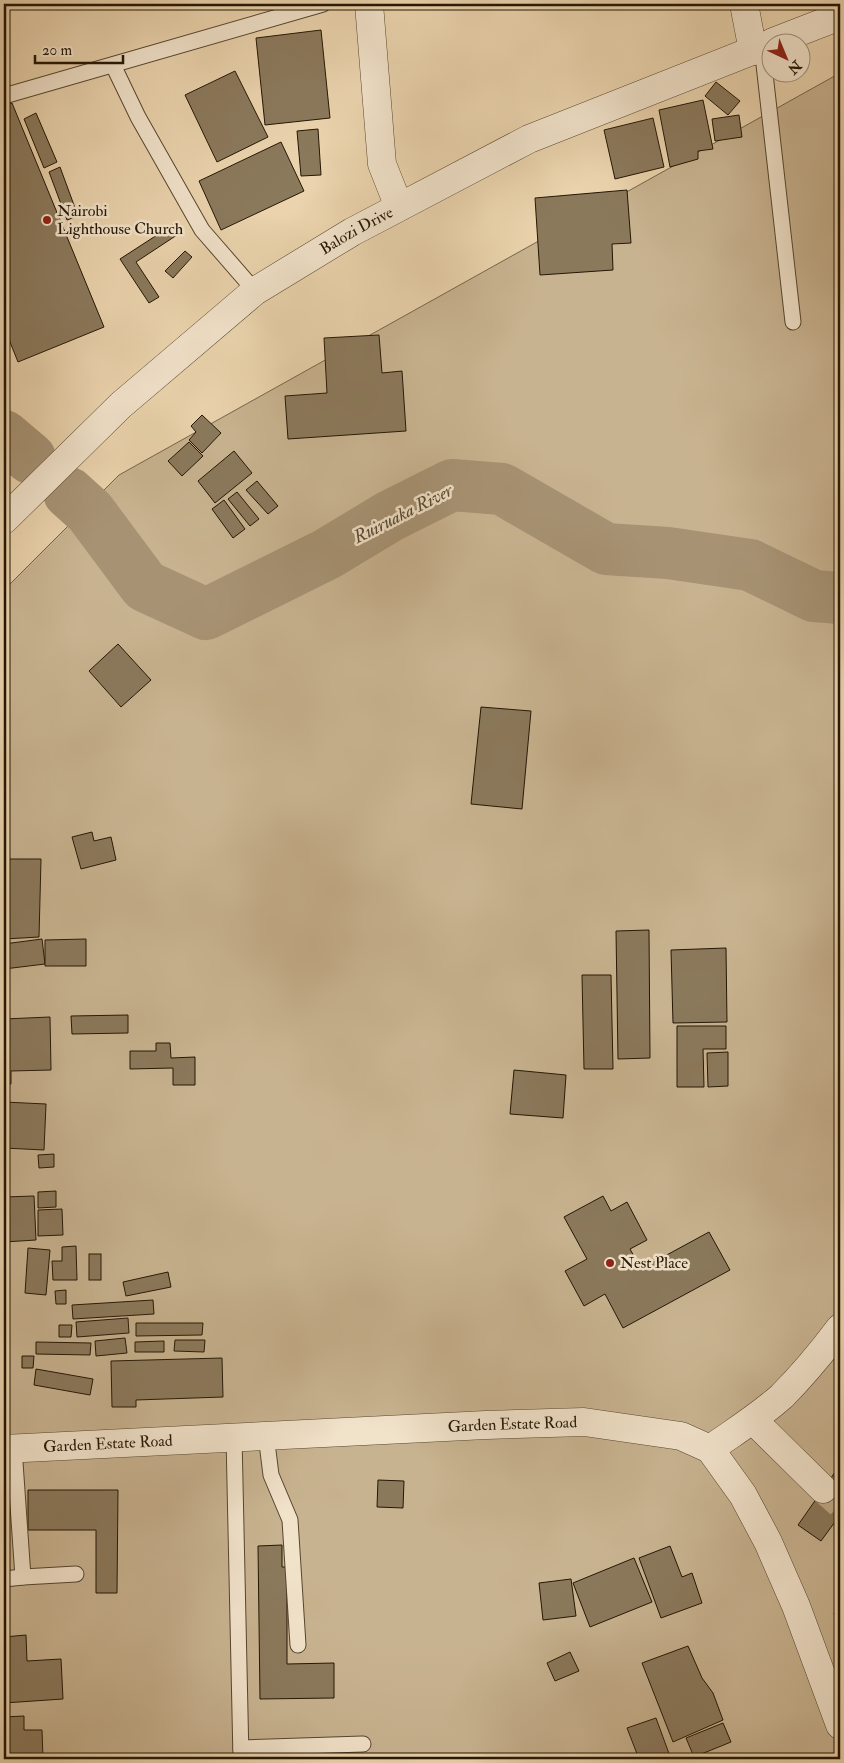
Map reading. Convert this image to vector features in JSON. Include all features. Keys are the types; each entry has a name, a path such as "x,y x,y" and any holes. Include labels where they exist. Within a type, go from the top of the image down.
{"street":[{"path":"369,4 382,164 399,207"},
{"path":"744,4 762,40"},
{"name":"Balozi Drive","path":"800,32 840,16"},
{"name":"Balozi Drive","path":"4,520 121,405 255,291 352,232 529,139 762,47"},
{"path":"840,1328 816,1360 781,1396 753,1420 710,1449 743,1495 768,1542 796,1606 840,1725"},
{"path":"753,1420 823,1489"},
{"name":"Garden Estate Road","path":"9,1448 584,1422 681,1436 710,1449"}],"lane":[{"path":"4,96 323,4"},
{"path":"113,65 138,117 202,230 255,291"},
{"path":"769,82 793,322"},
{"path":"266,1435 271,1475 290,1520 298,1645"},
{"path":"234,1437 241,1753 363,1744"},
{"path":"9,1448 22,1578"},
{"path":"4,1578 76,1574"}],"shaded area":[{"path":"840,73 840,1759 4,1759 4,590 119,475"}],"building":[{"path":"321,30 330,118 265,125 256,38"},
{"path":"235,71 268,137 217,162 185,95"},
{"path":"716,82 740,101 728,115 705,96"},
{"path":"703,100 713,149 698,151 698,159 670,167 659,110"},
{"path":"12,103 104,327 18,362 4,327 4,106"},
{"path":"36,113 57,162 44,168 24,119"},
{"path":"739,115 742,137 715,141 712,119"},
{"path":"653,118 664,167 615,179 604,130"},
{"path":"318,129 321,175 301,176 297,131"},
{"path":"281,142 304,191 221,230 199,181"},
{"path":"60,167 78,216 67,220 49,172"},
{"path":"627,190 631,243 612,244 613,270 540,275 535,198"},
{"path":"174,224 180,233 136,262 159,297 149,303 120,259"},
{"path":"185,251 192,257 173,278 165,271"},
{"path":"840,289 840,311 838,311 835,290"},
{"path":"379,335 382,373 402,371 406,431 288,439 285,396 327,393 324,338"},
{"path":"202,415 221,433 202,453 189,440 196,432 191,426"},
{"path":"189,442 203,456 182,476 168,461"},
{"path":"234,451 252,473 215,503 198,481"},
{"path":"257,481 278,506 268,514 246,490"},
{"path":"237,492 259,519 250,526 228,499"},
{"path":"224,500 245,529 233,538 212,509"},
{"path":"118,644 151,680 121,707 89,671"},
{"path":"481,707 531,711 522,809 471,804"},
{"path":"92,832 94,841 111,837 116,860 81,869 72,837"},
{"path":"4,859 41,859 39,937 4,939"},
{"path":"649,930 650,1058 618,1059 616,931"},
{"path":"42,939 45,964 4,969 4,944"},
{"path":"86,939 86,966 45,966 45,940"},
{"path":"726,948 727,1022 673,1023 671,950"},
{"path":"582,975 611,975 613,1069 584,1069"},
{"path":"128,1015 128,1033 72,1034 71,1016"},
{"path":"50,1017 51,1070 11,1071 11,1084 4,1085 4,1019"},
{"path":"677,1026 726,1026 726,1049 703,1049 704,1087 677,1087"},
{"path":"156,1043 170,1043 171,1058 195,1057 195,1085 173,1085 173,1068 130,1069 130,1051 156,1051"},
{"path":"728,1052 728,1086 708,1087 707,1053"},
{"path":"514,1070 566,1075 563,1118 510,1114"},
{"path":"4,1102 46,1104 44,1150 4,1148"},
{"path":"54,1154 54,1167 39,1168 38,1155"},
{"path":"56,1191 56,1207 38,1208 38,1192"},
{"path":"34,1196 36,1240 4,1242 4,1197"},
{"path":"603,1196 611,1211 627,1202 647,1240 630,1249 641,1269 709,1232 730,1270 623,1328 605,1294 584,1306 565,1271 587,1259 564,1217"},
{"path":"62,1209 63,1235 38,1236 38,1210"},
{"path":"76,1246 77,1280 53,1280 52,1261 62,1261 62,1247"},
{"path":"28,1248 50,1250 46,1295 25,1293"},
{"path":"89,1254 101,1254 101,1280 89,1280"},
{"path":"168,1272 171,1287 126,1296 123,1282"},
{"path":"66,1290 66,1304 56,1304 55,1291"},
{"path":"153,1300 154,1314 73,1319 72,1305"},
{"path":"128,1318 129,1333 77,1337 76,1322"},
{"path":"136,1323 203,1323 202,1335 136,1336"},
{"path":"59,1325 72,1325 71,1337 59,1337"},
{"path":"125,1338 127,1353 96,1356 95,1341"},
{"path":"175,1340 205,1340 204,1352 174,1351"},
{"path":"164,1341 164,1352 135,1352 135,1342"},
{"path":"36,1342 91,1343 90,1355 36,1354"},
{"path":"22,1356 34,1356 33,1368 22,1368"},
{"path":"222,1358 223,1397 136,1400 136,1407 112,1407 111,1361"},
{"path":"36,1369 93,1379 90,1395 34,1385"},
{"path":"840,1465 840,1515 821,1541 798,1525"},
{"path":"4,1471 8,1471 7,1563 4,1563"},
{"path":"378,1480 404,1481 403,1508 377,1507"},
{"path":"28,1490 118,1490 117,1593 96,1593 96,1530 28,1530"},
{"path":"282,1545 282,1567 290,1567 287,1583 287,1664 334,1663 334,1698 260,1699 258,1546"},
{"path":"670,1546 682,1577 692,1573 702,1603 661,1618 639,1558"},
{"path":"634,1558 652,1602 590,1627 573,1583"},
{"path":"571,1579 576,1616 543,1620 539,1583"},
{"path":"840,1610 840,1632 834,1613"},
{"path":"26,1635 27,1661 61,1659 63,1699 4,1703 4,1637"},
{"path":"688,1646 702,1678 713,1693 723,1720 673,1742 642,1663"},
{"path":"570,1652 579,1671 555,1681 547,1663"},
{"path":"24,1716 24,1730 42,1730 43,1759 4,1759 4,1717"},
{"path":"656,1718 671,1759 639,1759 627,1728"},
{"path":"723,1723 731,1742 694,1757 686,1738"}],"waterway":[{"name":"Ruiruaka River","path":"4,436 30,458"},
{"name":"Ruiruaka River","path":"69,493 90,512 145,586 206,614 327,554 390,516 452,485 502,489 606,549 668,553 750,565 814,596 840,598"}],"tunnel":[{"path":"823,1489 840,1504"}],"place":[{"name":"Nairobi Lighthouse Church","path":"47,220"},
{"name":"Nest Place","path":"610,1263"}]}
